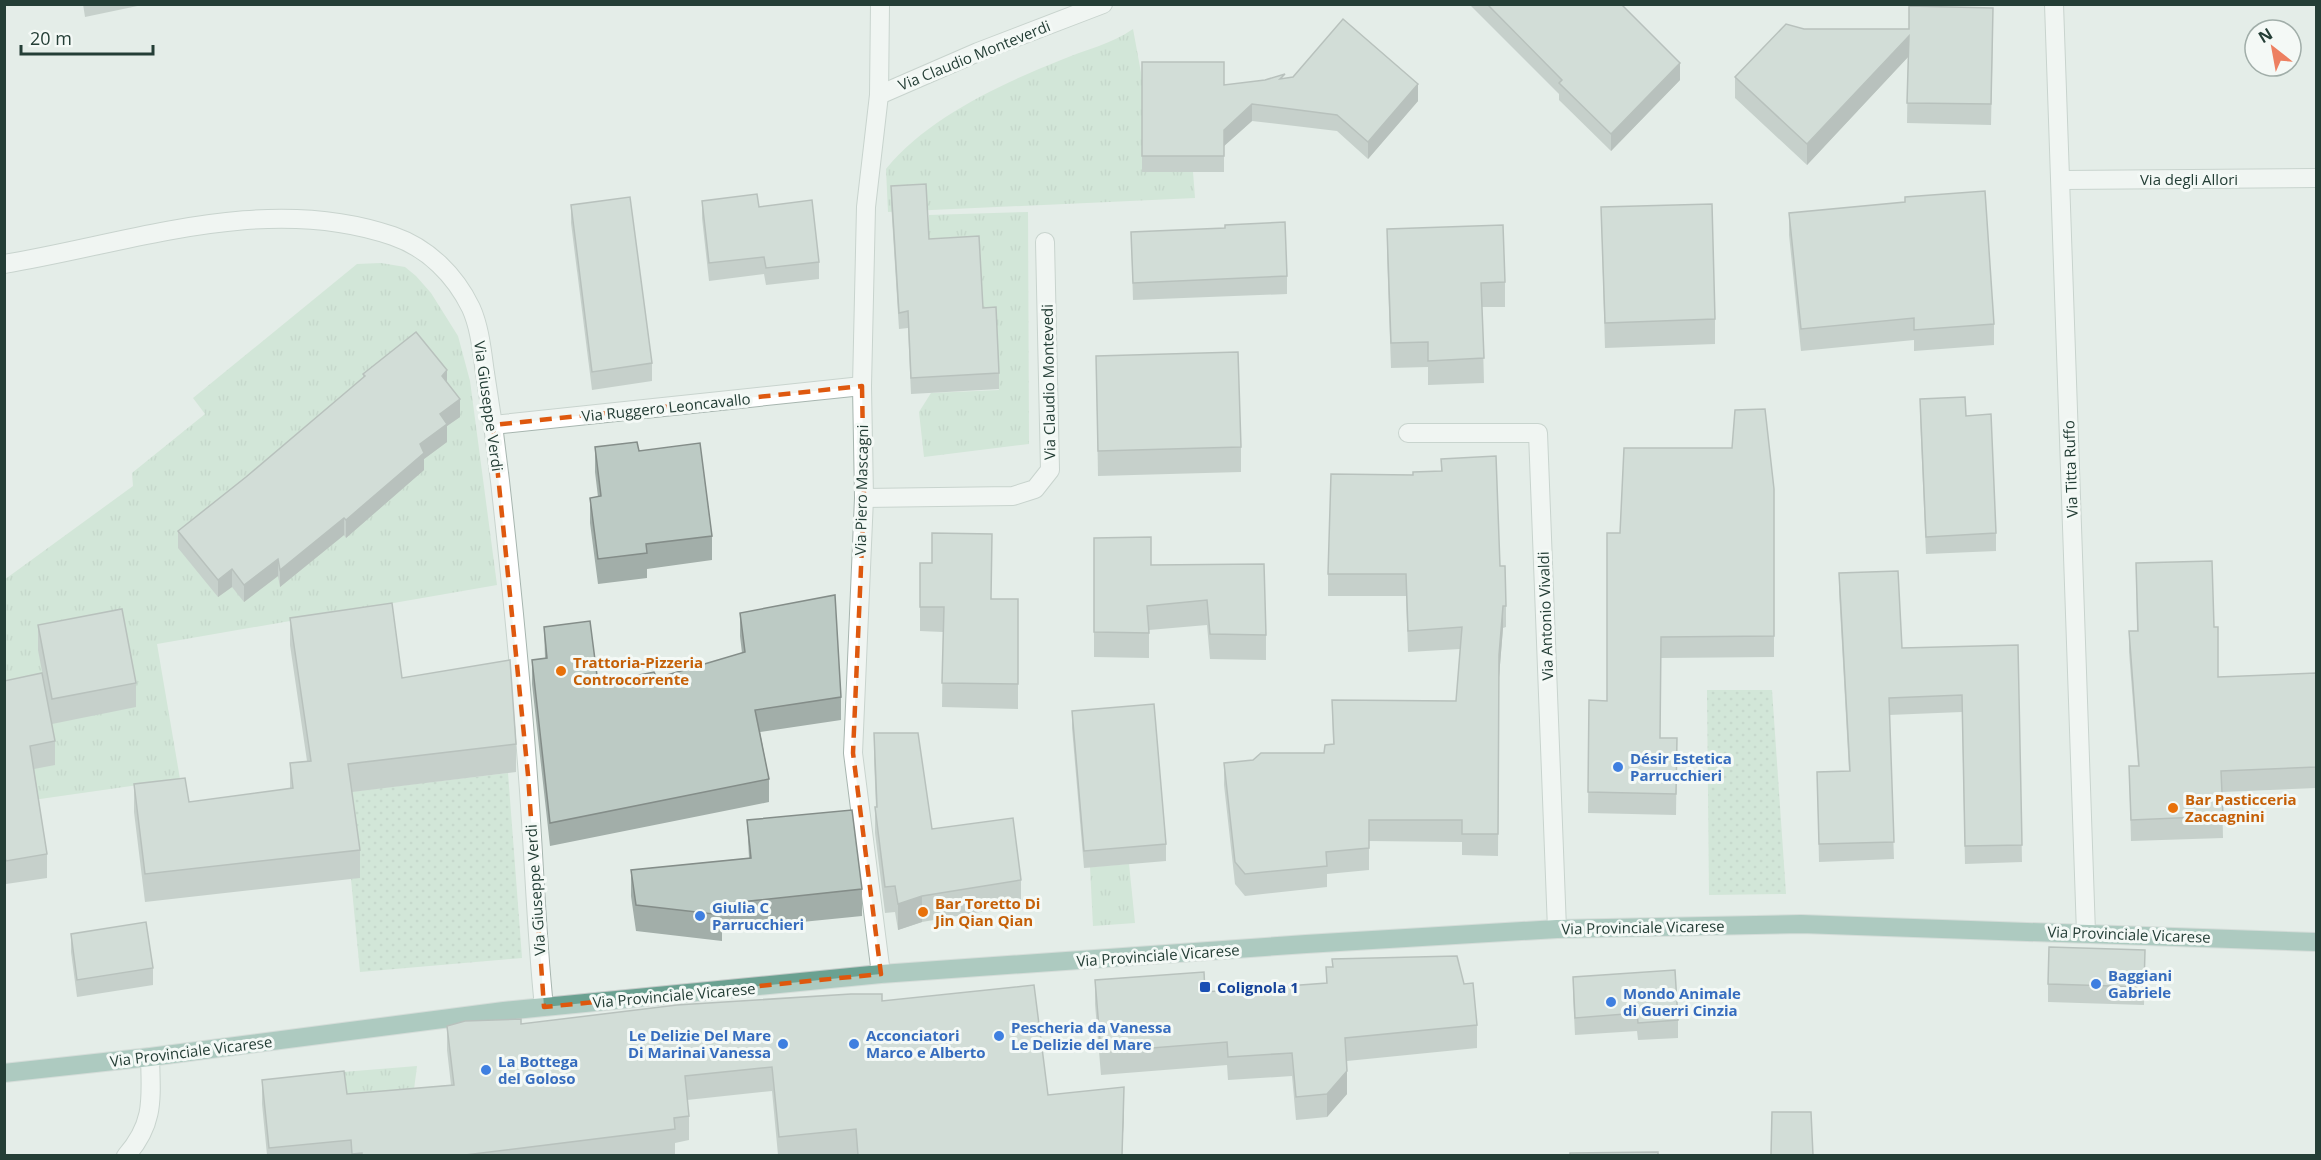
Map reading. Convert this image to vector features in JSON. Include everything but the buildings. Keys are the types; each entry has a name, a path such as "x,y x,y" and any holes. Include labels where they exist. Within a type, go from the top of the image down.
{"main road":[{"name":"Via Provinciale Vicarese","path":"4,1072 150,1057 544,1007 881,974 1557,929 1801,924 2316,942"}],"street":[{"name":"Via Piero Mascagni","path":"880,4 879,94 866,207 862,386 864,498 853,753 881,974"},
{"name":"Via Claudio Monteverdi","path":"879,94 978,52 1103,4"},
{"name":"Via Titta Ruffo","path":"2054,4 2062,180 2086,933"},
{"name":"Via degli Allori","path":"2062,180 2316,178"},
{"name":"Via Giuseppe Verdi","path":"4,264 232,221 278,218 340,223 392,236 435,260 457,284 472,310 481,344 493,425 528,775 544,1007"},
{"name":"Via Claudio Montevedi","path":"864,498 1013,496 1035,489 1050,470 1045,242"},
{"name":"Via Ruggero Leoncavallo","path":"493,425 862,386"},
{"name":"Via Antonio Vivaldi","path":"1408,433 1538,433 1557,929"},
{"path":"126,1155 137,1143 148,1121 150,1057"}],"highlighted area":[{"path":"862,386 864,498 853,753 881,974 544,1007 528,775 493,425"}],"green space":[{"path":"1133,29 1142,78 1142,172 1193,172 1195,198 888,212 886,169 922,134 966,104 1014,80 1107,43"},
{"path":"1028,212 1029,444 924,457 919,412 931,393 999,390 931,256 928,232 929,215"},
{"path":"381,263 405,267 416,276 431,293 458,336 470,381 497,585 157,644 180,779 5,804 4,580 133,486 132,473 205,414 193,398 357,264"},
{"path":"1707,690 1772,690 1786,894 1709,895"},
{"path":"508,773 522,958 360,972 351,879 360,877 348,792"},
{"path":"1129,864 1135,923 1093,926 1090,867"},
{"path":"417,1066 411,1113 349,1138 343,1072"}],"place":[{"name":"Trattoria-Pizzeria Controcorrente","path":"561,671"},
{"name":"Désir Estetica Parrucchieri","path":"1618,767"},
{"name":"Bar Pasticceria Zaccagnini","path":"2173,808"},
{"name":"Bar Toretto Di Jin Qian Qian","path":"923,912"},
{"name":"Giulia C Parrucchieri","path":"700,916"},
{"name":"Baggiani Gabriele","path":"2096,984"},
{"name":"Colignola 1","path":"1205,987"},
{"name":"Mondo Animale di Guerri Cinzia","path":"1611,1002"},
{"name":"Pescheria da Vanessa Le Delizie del Mare","path":"999,1036"},
{"name":"Le Delizie Del Mare Di Marinai Vanessa","path":"783,1044"},
{"name":"Acconciatori Marco e Alberto","path":"854,1044"},
{"name":"La Bottega del Goloso","path":"486,1070"}]}
